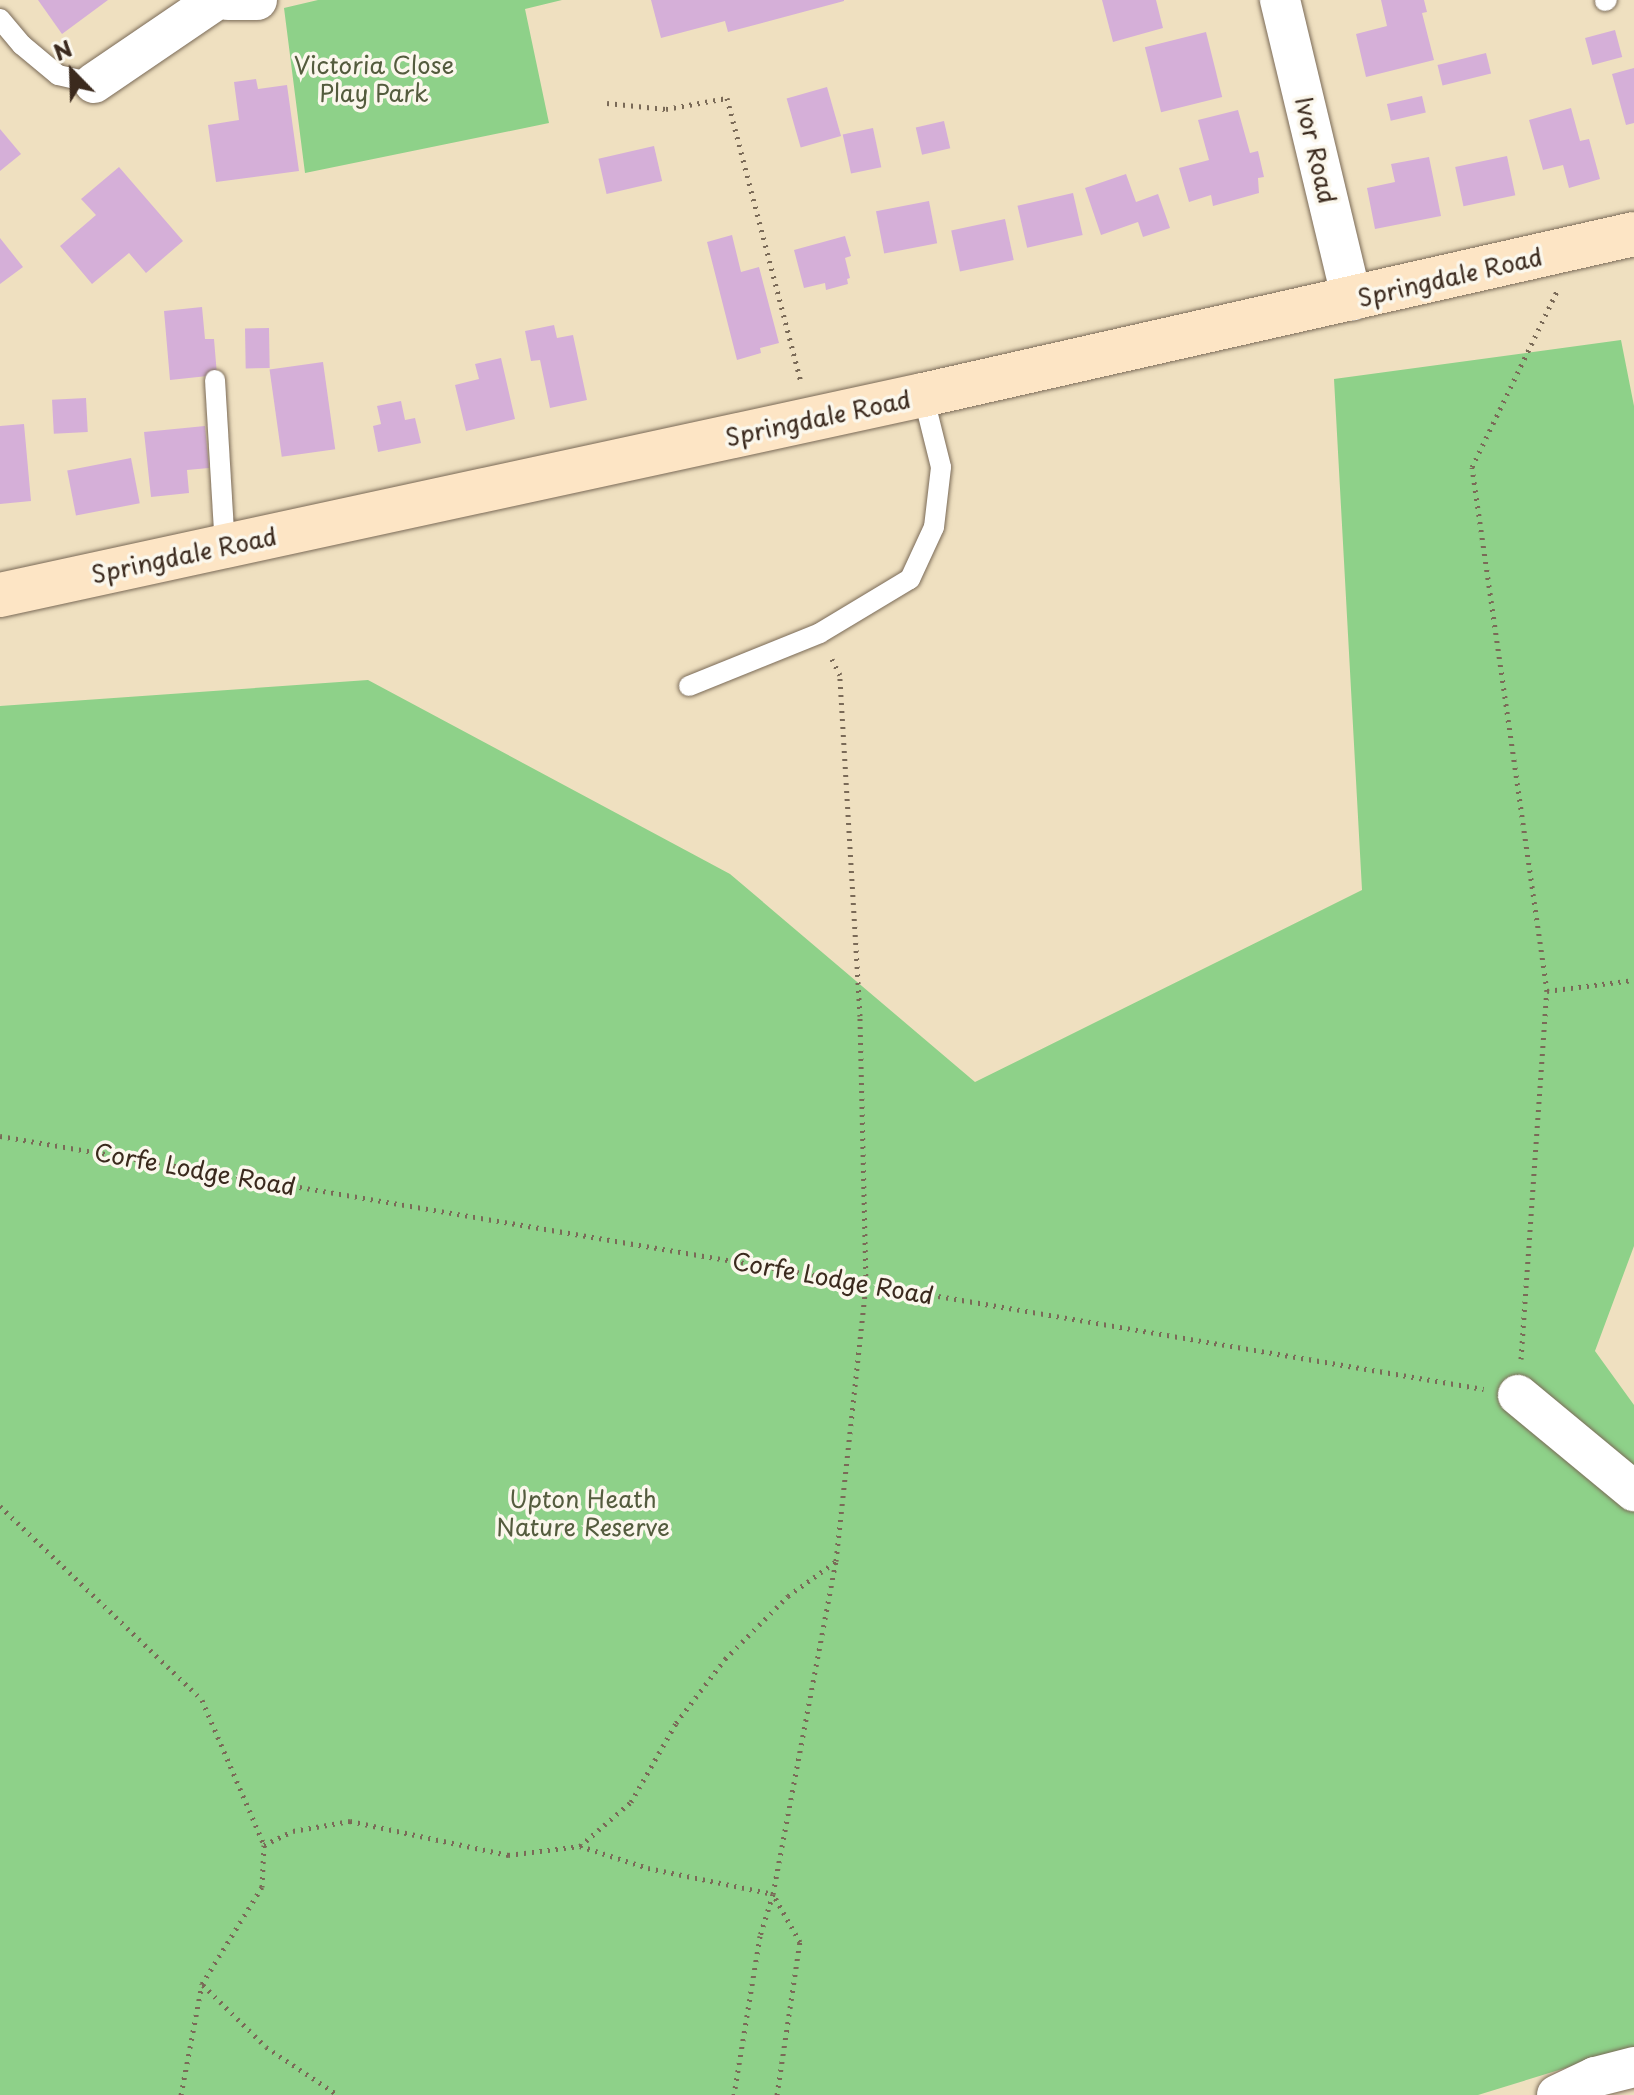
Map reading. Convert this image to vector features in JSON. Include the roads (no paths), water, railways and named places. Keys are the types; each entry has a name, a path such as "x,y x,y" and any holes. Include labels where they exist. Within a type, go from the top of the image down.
{"street":[{"path":"94,83 216,0"},
{"path":"228,0 257,0"},
{"name":"Ivor Road","path":"1280,0 1352,300"},
{"name":"Springdale Road","path":"0,595 923,395 1634,234"},
{"path":"1518,1395 1634,1491"},
{"path":"1557,2095 1595,2077 1634,2067"}],"lane":[{"path":"0,19 22,45 58,75 94,83"},
{"path":"215,380 225,546"},
{"path":"689,686 820,633 910,579 934,527 941,467 923,395"}],"park label":[{"name":"Victoria Close Play Park","path":"374,79"},
{"name":"Upton Heath Nature Reserve","path":"583,1513"}]}
